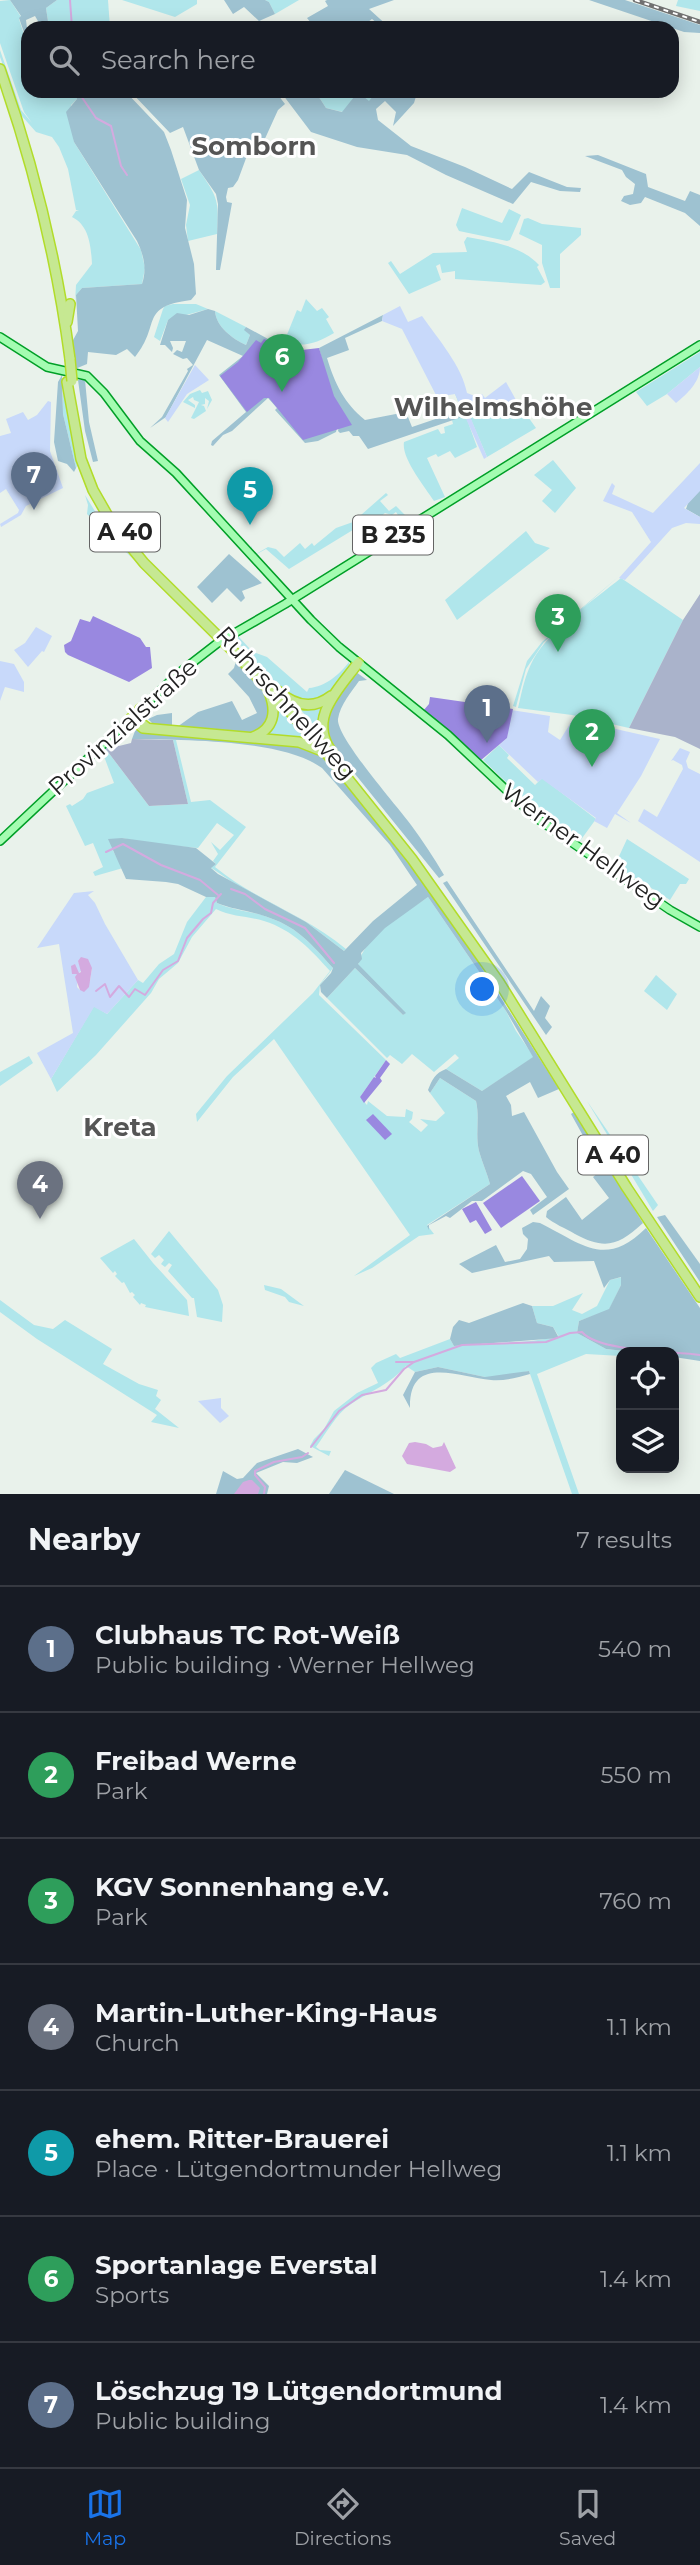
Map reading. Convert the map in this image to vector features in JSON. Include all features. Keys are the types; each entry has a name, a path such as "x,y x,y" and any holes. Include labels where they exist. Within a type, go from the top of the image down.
{"highway":[{"name":"Ruhrschnellweg","path":"0,69 44,220 67,337 67,359"},
{"name":"Ruhrschnellweg","path":"0,86 39,221 67,359 74,430 96,497 113,525 144,563 333,756 412,859 521,1016 633,1197 700,1297"},
{"path":"12,104 26,124"},
{"path":"67,337 70,304"},
{"name":"Ruhrschnellweg","path":"70,382 90,467 105,502 118,523 146,557 278,691 410,847 480,944 536,1029 625,1175 700,1287"},
{"path":"333,756 325,738 322,719 325,710 358,663"},
{"path":"251,737 268,729 274,716 270,695 262,681"},
{"path":"278,691 289,700 310,706 320,704 336,693"},
{"path":"132,717 142,726 304,743 333,756"}],"main road":[{"name":"Werner Hellweg","path":"0,337 51,369 87,376 104,393 138,439 176,473 311,620 358,663 448,735 535,817 670,910 700,927"},
{"name":"Provinzialstraße","path":"0,841 179,673 219,642 700,345"}],"shaded area":[{"path":"10,0 21,17 21,98 77,98 71,105 74,142 141,250 145,268 142,284 82,288 76,295 75,303 76,285 92,264 90,243 82,225 72,217 79,210 76,210 68,169 59,147 52,137 36,132 21,115 0,57 0,50 21,110 32,123 24,112 0,43 0,1"},
{"path":"10,0 57,0 46,8 48,21 38,21 35,16 21,21 21,24 19,18 21,16"},
{"path":"57,0 108,0 110,21 48,21 46,8"},
{"path":"122,0 197,0 197,4 175,17"},
{"path":"224,0 265,0 275,14 259,21 244,7 233,14"},
{"path":"265,0 299,0 275,14"},
{"path":"394,0 369,9 382,21 309,21 307,18 328,6 325,1"},
{"path":"589,0 625,0 700,25 700,33 679,30 679,21 651,21"},
{"path":"678,0 700,0 700,11 676,6"},
{"path":"132,98 164,132 187,200 185,228 194,264 196,294 191,300 174,303 157,312 135,357 127,349 116,355 88,352 87,364 75,369 72,342 78,331 76,295 82,288 142,284 144,278 143,257 137,241 74,142 66,112 77,99"},
{"path":"137,98 280,98 285,104 278,110 263,143 255,134 238,180 233,187 228,188 227,202 232,203 220,270 216,270 216,194 199,170 183,127 170,133"},
{"path":"285,98 320,98 326,108 342,112 353,98 365,98 369,101 371,98 416,98 393,126 396,112 385,101 376,109 378,120 411,146 512,189 529,172 567,187 581,188 580,192 560,191 531,182 513,204 407,155 357,147 311,132"},
{"path":"320,98 354,98 343,112 326,108"},
{"path":"598,155 646,174 648,187 685,201 690,191 700,195 700,226 685,213 645,197 641,203 630,205 621,201 624,196 633,194 635,184 622,170 585,156"},
{"path":"199,170 216,200 217,234 188,241 186,225 190,205 181,179"},
{"path":"462,208 502,223 509,209 521,215 510,240 507,241 459,231 456,225"},
{"path":"524,219 542,224 581,228 581,235 560,254 560,288 550,288 542,263 542,245 519,234"},
{"path":"467,237 506,245 532,258 539,265 537,267 545,282 541,285 455,279 455,271 442,273 440,264 436,266 441,280 409,294 388,263 391,261 400,274 433,253 467,252 464,242"},
{"path":"306,299 317,311 322,308 329,317 326,319 334,333 310,343 298,345 284,342 297,310 301,312"},
{"path":"173,304 196,304 208,309 168,320 160,341 154,337 163,309"},
{"path":"400,306 408,322 422,316 455,363 467,393 475,396 482,394 485,398 506,382 516,400 500,409 497,404 469,414 487,457 484,459 455,394 437,397 402,329 382,321 383,315"},
{"path":"208,309 215,311 218,322 231,336 246,345 250,335 244,330 246,327 290,351 257,390 337,428 336,432 318,441 305,443 275,410 277,408 268,398 232,431 211,445 212,441 246,412 219,375 243,356 207,340 166,417 150,428 162,417 187,369 193,365 187,358 173,354 177,350 182,352 186,341 170,341 172,352 165,345 160,345 168,320 177,313 189,315"},
{"path":"215,311 246,327 245,330 250,335 246,345 222,327"},
{"path":"383,315 382,321 345,338 349,350 327,358 337,385 351,407 365,420 406,412 412,427 462,410 465,416 368,449 359,436 353,436 349,431 338,431 319,348"},
{"path":"264,339 293,351 319,348 334,396 352,425 303,440 269,398 264,398 247,412 220,376 238,362 256,340 261,343"},
{"path":"700,352 700,367 667,394 647,406 636,392"},
{"path":"195,365 209,380 187,394 168,422 165,418"},
{"path":"700,367 695,383 676,403 667,394"},
{"path":"62,375 63,414 76,468 74,472 67,464 58,461 54,442 58,382"},
{"path":"78,380 85,380 89,422 98,461 93,462 85,431"},
{"path":"63,383 77,466 76,468 63,414"},
{"path":"430,384 498,404 501,409 516,400 536,428 487,457 469,415 464,411 477,447 455,458 450,451 438,457 436,454 427,458 445,497 434,501 410,464 404,442 438,429 441,434 445,433 444,427 453,424 452,420 464,416 455,394"},
{"path":"200,390 202,393 208,391 212,400 207,409 209,401 205,398 205,404 201,405 206,411 194,419 191,418 199,402 193,397 188,400 195,408 183,402 190,394"},
{"path":"48,401 51,402 50,451 63,488 26,506 21,515 1,527 0,524 19,510 6,489 0,493 0,436 11,433 6,419 23,412 28,420 37,415"},
{"path":"553,460 576,488 555,513 542,501 552,490 534,475"},
{"path":"700,463 700,491 684,508 700,517 700,524 686,523 672,528 625,580 619,578 651,542 632,512 603,501 612,483 615,486 612,494 653,513"},
{"path":"700,483 700,517 686,509 691,494"},
{"path":"386,493 388,495 380,501 389,511 396,506 409,519 403,523 396,512 392,515 385,513 366,529 361,525 289,569 266,549 255,555 249,549 252,546 251,549 256,554 268,547 276,549 284,557 300,543 305,549 312,543 314,546 336,528 353,522"},
{"path":"85,495 101,521 133,559 87,514"},
{"path":"526,531 535,543 550,548 457,620 445,600"},
{"path":"229,554 262,583 242,591 245,598 241,602 227,588 212,603 197,587"},
{"path":"618,577 544,642 526,669 516,707 513,706 527,661 542,642"},
{"path":"621,578 683,620 629,728 572,715 518,708 528,671 540,649 573,616"},
{"path":"700,594 700,749 675,737 629,728 683,620"},
{"path":"93,616 140,638 146,647 150,647 152,668 129,682 68,655 64,645 71,641 80,619 90,622"},
{"path":"36,627 52,636 44,652 28,667 14,650 25,643"},
{"path":"238,636 253,652 267,657 307,692 309,688 332,679 349,662 350,667 334,691 308,704 285,693 233,637"},
{"path":"0,661 14,664 24,682 24,692 5,687 0,701"},
{"path":"236,661 261,688 270,711 270,722 252,734 315,752 326,760 423,882 462,937 559,1089 538,1098 530,1082 506,1096 511,1105 512,1116 524,1112 569,1189 533,1215 530,1210 547,1197 531,1174 523,1171 482,1201 472,1201 450,1218 446,1216 429,1225 429,1230 427,1226 490,1184 478,1145 476,1101 440,1078 430,1093 428,1090 433,1080 446,1069 482,1091 533,1057 506,1011 428,897 385,928 361,953 362,959 358,964 406,1013 403,1015 355,968 327,998 321,992 320,985 333,968 305,939 280,922 217,903 215,897 206,897 178,884 126,879 108,839 122,838 196,848 216,864 211,868 218,874 306,922 344,951 373,921 417,885 390,845 322,768 304,758 282,751 231,743 132,739 135,731 131,729 142,730 153,724 148,719 157,715 172,713 172,726 177,727 198,712 232,701 242,720 257,713 249,697 228,674"},
{"path":"356,672 367,680 359,681 344,703 338,719 340,728 357,756 428,850 444,875 439,878 330,743 324,719 326,711"},
{"path":"430,697 513,709 507,738 480,761 423,711 429,704"},
{"path":"275,702 317,747 259,737"},
{"path":"294,702 325,703 321,730 318,730"},
{"path":"511,710 550,716 548,732 560,740 573,719 588,723 600,732 607,727 660,739 641,776 617,813 631,823 615,814 607,828 594,821 596,818 542,779 538,782 499,745 507,738"},
{"path":"132,739 173,740 188,804 149,806 105,748 114,740 119,746 131,743"},
{"path":"173,740 176,740 191,802 210,800 246,827 215,867 230,879 314,926 346,949 344,951 306,922 232,882 210,867 216,864 213,861 218,854 211,842 220,850 234,835 217,823 198,848 122,838 112,849 123,868 95,876 93,872 103,867 93,843 85,846 66,806 72,806 87,793 114,783 102,751 105,748 149,806 188,804"},
{"path":"499,745 509,755 507,758 535,785 542,778 596,819 580,841 569,834 570,831 531,806 483,760"},
{"path":"680,748 690,752 686,761 688,768 700,774 700,862 638,821 644,809 657,817 683,769 682,765 671,761"},
{"path":"627,839 689,879 686,884 680,884 670,900 615,865"},
{"path":"447,881 534,1011 541,996 550,1006 545,1018 552,1027 546,1035 443,883"},
{"path":"94,891 88,895 138,980 107,1014 94,1007 51,1079 37,1053 73,1033 59,944 37,948 74,893","holes":["78,961 92,968 90,981 80,990 77,987 78,974 82,970"]},
{"path":"206,897 215,897 217,903 223,906 264,916 289,927 319,952 333,968 320,985 319,995 386,1060 360,1097 367,1105 368,1101 387,1116 405,1117 406,1109 413,1112 409,1122 421,1132 428,1125 420,1119 436,1121 445,1113 430,1093 440,1078 476,1101 478,1145 490,1184 427,1225 434,1234 419,1236 372,1268 354,1276 410,1235 274,1039 233,1077 197,1122 196,1114 227,1076 313,993 330,971 301,942 274,925 216,909 192,937 178,963 159,979 151,993 96,1055 57,1092 51,1079 94,1006 107,1014 138,980 143,983 159,964 174,954 187,922"},
{"path":"428,897 534,1057 482,1091 446,1069 459,1058 455,1054 434,1072 412,1054 402,1064 390,1055 387,1058 327,998 355,968 403,1015 405,1013 358,965 362,954 377,934"},
{"path":"81,957 88,959 92,968 89,987 84,992 80,990 75,977 77,974 72,974 71,966 75,964 79,973 81,972 78,961"},
{"path":"656,975 677,994 667,1010 644,991"},
{"path":"29,1056 33,1063 0,1086 0,1072"},
{"path":"386,1060 390,1064 380,1078 382,1081 364,1103 360,1097 374,1077 376,1078"},
{"path":"587,1101 658,1205 653,1211"},
{"path":"574,1112 643,1223 618,1241 603,1244 586,1239 546,1217 547,1211 566,1197 582,1220 609,1198 593,1177 602,1170 571,1114"},
{"path":"373,1114 392,1134 385,1140 366,1120"},
{"path":"522,1176 540,1201 501,1228 483,1203"},
{"path":"476,1202 492,1230 485,1234 476,1220 470,1223 462,1209"},
{"path":"665,1215 700,1264 700,1282 657,1217"},
{"path":"533,1222 540,1223 582,1245 606,1250 631,1240 646,1228 700,1308 700,1361 679,1358 679,1347 606,1349 577,1333 579,1321 609,1309 621,1285 621,1277 610,1280 604,1288 594,1261 554,1262 549,1256 472,1273 459,1264 496,1245 505,1262 520,1259 527,1249 528,1239 522,1228"},
{"path":"169,1231 218,1290 223,1305 222,1322 197,1317 194,1298 168,1271 172,1265 169,1263 165,1267 161,1264 164,1260 159,1255 155,1258 151,1254"},
{"path":"134,1239 187,1300 189,1316 145,1307 146,1305 141,1303 140,1305 124,1282 115,1276 115,1271 113,1273 100,1258"},
{"path":"622,1277 609,1310 579,1321 577,1333 606,1349 616,1350 616,1356 586,1354 537,1374 579,1494 572,1494 529,1371 485,1377 438,1367 415,1372 406,1366 387,1383 351,1404 336,1418 316,1447 331,1451 329,1456 310,1446 334,1411 357,1393 378,1383 371,1368 376,1363 396,1354 400,1358 450,1339 454,1346 559,1337 553,1327 537,1323 532,1306 553,1306 583,1293 572,1310 582,1314 597,1306 610,1280"},
{"path":"264,1285 281,1289 304,1306 265,1290"},
{"path":"0,1300 34,1325 53,1329 65,1320 112,1349 103,1364 139,1384 158,1390 156,1396 161,1400 155,1409 179,1428 151,1422 157,1415 37,1339 0,1312"},
{"path":"523,1303 532,1306 537,1323 553,1327 559,1338 454,1346 450,1339 453,1327 459,1320 469,1323"},
{"path":"438,1367 485,1377 529,1371 530,1374 496,1380 451,1373 426,1375 418,1380 412,1391 410,1408 403,1395 415,1372"},
{"path":"221,1398 221,1408 229,1416 220,1423 198,1401"},
{"path":"415,1442 433,1448 442,1446 444,1442 456,1468 450,1472 407,1464 402,1456 409,1443"},
{"path":"298,1449 313,1457 297,1463 283,1462 256,1473 269,1486 267,1494 216,1494 223,1471 237,1479 243,1478 257,1463"},
{"path":"345,1470 394,1494 329,1494"},
{"path":"249,1480 260,1488 258,1494 234,1494 243,1482"}],"waterway":[{"path":"70,0 72,21"},
{"path":"82,98 96,118 111,126 121,166 127,175"},
{"path":"106,852 123,844 161,865 200,880 218,895"},
{"path":"231,889 245,894 265,909 305,928 334,963"},
{"path":"96,991 105,984 110,997 119,986 129,997 135,989 145,995 163,970 178,961 187,938 211,913 213,903 221,894"},
{"path":"311,1447 339,1411 362,1395 386,1390 404,1369 414,1362 462,1345 546,1342 570,1333 582,1332 591,1339 619,1347 700,1355"},
{"path":"396,1362 414,1362"},
{"path":"264,1494 265,1487 255,1475 255,1471 274,1462 302,1457 308,1453"}],"railway":[{"path":"635,0 700,22"}],"place":[{"name":"Sportanlage Everstal","path":"282,392"},
{"name":"Löschzug 19 Lütgendortmund","path":"34,510"},
{"name":"ehem. Ritter-Brauerei","path":"250,525"},
{"name":"KGV Sonnenhang e.V.","path":"558,652"},
{"name":"Clubhaus TC Rot-Weiß","path":"487,743"},
{"name":"Freibad Werne","path":"592,767"},
{"name":"Martin-Luther-King-Haus","path":"40,1219"}],"district":[{"name":"Somborn","path":"254,146"},
{"name":"Wilhelmshöhe","path":"493,407"},
{"name":"Kreta","path":"120,1127"}]}
